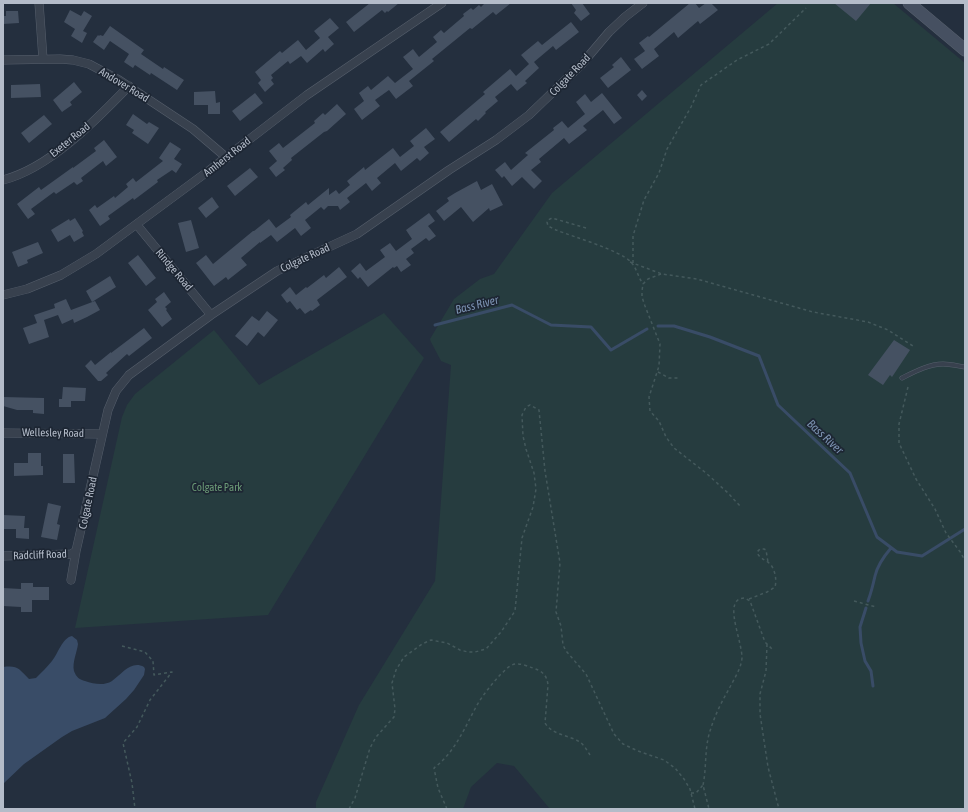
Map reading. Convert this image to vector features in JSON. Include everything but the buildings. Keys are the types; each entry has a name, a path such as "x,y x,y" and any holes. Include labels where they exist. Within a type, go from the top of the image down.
{"main road":[{"path":"909,3 965,50"}],"street":[{"path":"39,3 43,59"},
{"name":"Amherst Road","path":"3,295 27,289 61,275 96,254 227,158 307,95 442,3"},
{"name":"Colgate Road","path":"71,580 76,551 108,410 116,391 129,375 211,315 277,271 357,234 449,170 496,140 529,115 581,65 609,32 643,3"},
{"name":"Andover Road","path":"3,60 73,60 89,64 129,86 193,129 227,158"},
{"name":"Exeter Road","path":"3,180 37,166 67,144 104,112 129,86"},
{"name":"Rindge Road","path":"137,225 211,315"},
{"name":"Wellesley Road","path":"3,433 102,434"},
{"name":"Radcliff Road","path":"3,556 71,554 76,551"}],"lane":[{"path":"902,378 935,364 965,367"}],"path":[{"path":"633,263 633,236 644,200 659,173 667,149 691,107 701,85 737,60 769,44 806,8"},
{"path":"586,228 552,218 547,222 550,228 611,251 630,262 662,274 696,278 831,317 868,322 888,330 913,346"},
{"path":"630,262 636,269 643,284 642,297 660,344 660,356 657,372 649,397 651,414 659,421 664,434 674,448 706,473 740,506"},
{"path":"643,284 648,279 662,274"},
{"path":"657,372 670,378 680,378"},
{"path":"908,387 899,424 900,444 914,475 935,509 946,534 961,553 965,561"},
{"path":"349,809 355,798 370,748 376,737 394,716 395,709 392,683 396,670 404,657 422,644 431,640 468,652 486,649 501,632 515,610 522,538 533,507 536,489 534,473 523,436 522,415 526,407 530,405 539,410 545,471 560,563 556,612 561,626 563,645 566,651 586,674 611,729 618,738 623,744 664,760 680,774 691,793 695,809"},
{"path":"710,809 703,785 707,742 710,729 742,662 734,606 738,600 745,598 749,599 775,587 776,582 774,569 758,554 760,549 766,550 768,562"},
{"path":"749,599 766,644 766,671 760,694 760,714 768,767 779,809"},
{"path":"854,601 876,607"},
{"path":"766,644 772,649"},
{"path":"122,646 145,652 153,661 154,675 172,672 150,700 137,727 123,743 132,783 135,809"},
{"path":"447,809 438,788 434,768 452,751 489,688 512,664 527,666 544,674 548,685 545,723 547,727 581,743 590,755"},
{"path":"691,793 696,793 703,785"}],"green space":[{"path":"778,3 893,3 965,63 965,809 550,809 514,766 497,763 471,787 463,809 316,809 316,802 359,705 435,581 451,365 441,361 430,339 454,299 480,279 494,274 552,193"},
{"name":"Colgate Park","path":"384,313 424,358 268,615 75,628 122,417 127,405 135,394 214,330 259,385"}],"water":[{"path":"72,636 77,640 78,644 74,661 74,671 77,677 81,680 95,684 106,684 135,665 144,667 144,675 126,699 105,718 72,731 62,737 24,764 3,784 3,667 18,668 29,679 36,678 52,661 66,640"}],"waterway":[{"name":"Bass River","path":"435,325 512,305 551,325 591,327 611,350 647,329"},
{"name":"Bass River","path":"658,326 674,326 710,337 759,356 778,405 850,473 877,537 897,552 922,556 965,529"},
{"path":"868,601 876,572 891,548"},
{"path":"866,608 860,627 861,643 865,661 871,671 873,686"}]}
